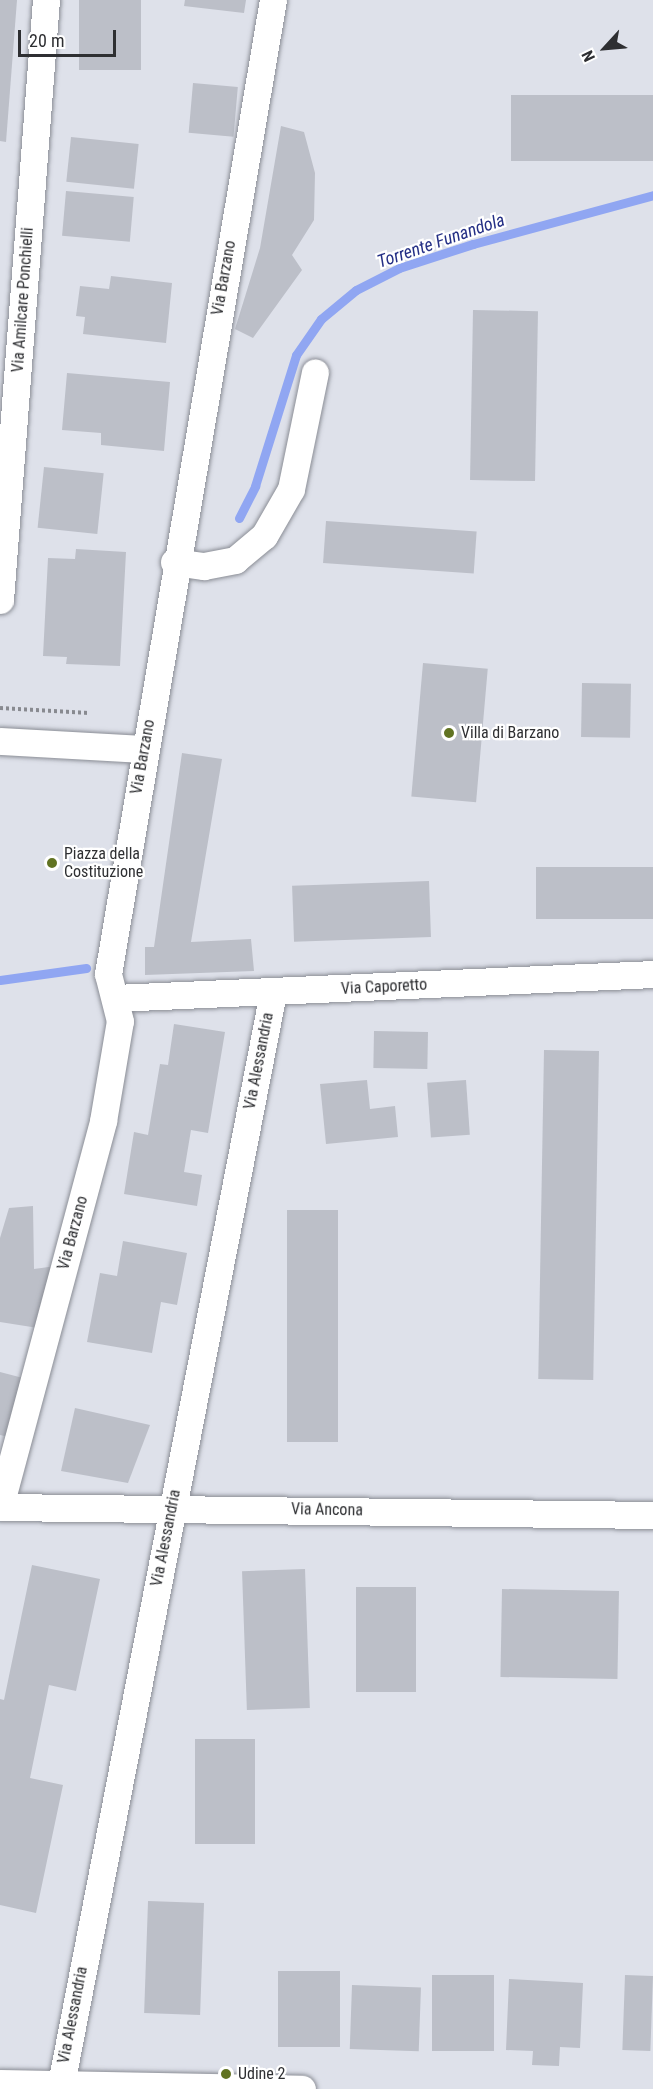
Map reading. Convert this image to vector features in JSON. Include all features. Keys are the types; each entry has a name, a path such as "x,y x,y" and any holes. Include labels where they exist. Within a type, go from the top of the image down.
{"street":[{"name":"Via Amilcare Ponchielli","path":"0,600 46,0"},
{"name":"Via Barzano","path":"0,1506 103,1121 120,1021 108,974 174,562 273,0"},
{"path":"174,562 204,566 235,560 264,536 291,489 315,372"},
{"path":"0,741 143,749"},
{"name":"Via Caporetto","path":"115,998 653,974"},
{"name":"Via Alessandria","path":"61,2084 273,992"},
{"name":"Via Ancona","path":"0,1506 653,1515"},
{"path":"12,2085 302,2089"}],"path":[{"path":"0,708 92,713"}],"building":[{"path":"0,0 17,0 6,142 0,141"},
{"path":"79,0 141,0 141,70 79,70"},
{"path":"185,0 246,0 244,13 184,6"},
{"path":"193,83 238,87 233,137 189,133"},
{"path":"511,95 653,95 653,161 511,161"},
{"path":"281,126 304,132 315,173 314,220 292,255 302,270 253,338 235,329 260,248"},
{"path":"71,137 139,144 134,189 66,182"},
{"path":"66,191 134,197 130,242 62,236"},
{"path":"111,276 172,283 166,343 83,334 85,317 76,316 80,286 109,289"},
{"path":"473,310 538,311 535,481 470,480"},
{"path":"67,373 170,382 164,451 101,445 101,433 62,430"},
{"path":"44,467 104,473 97,534 38,528"},
{"path":"326,521 477,532 474,573 323,563"},
{"path":"76,549 126,552 120,666 66,664 67,657 43,656 48,558 75,559"},
{"name":"Villa di Barzano","path":"423,663 488,669 476,802 411,796"},
{"path":"582,683 631,684 630,738 581,737"},
{"path":"182,753 222,759 191,942 251,939 254,971 145,975 145,947 154,947"},
{"path":"536,867 653,867 653,919 536,919"},
{"path":"429,881 431,937 294,942 292,886"},
{"path":"174,1024 225,1032 208,1133 191,1130 184,1172 202,1175 197,1206 124,1194 134,1132 148,1135 160,1064 168,1065"},
{"path":"374,1031 428,1032 427,1069 373,1068"},
{"path":"544,1050 599,1051 593,1380 538,1379"},
{"path":"367,1080 370,1109 395,1106 398,1137 326,1144 320,1084"},
{"path":"466,1080 470,1135 431,1138 427,1083"},
{"path":"33,1206 34,1269 56,1266 38,1328 0,1322 0,1238 9,1208"},
{"path":"287,1210 338,1210 338,1442 287,1442"},
{"path":"123,1241 187,1253 177,1305 161,1302 152,1353 87,1342 100,1273 117,1276"},
{"path":"0,1372 23,1378 9,1437 0,1435"},
{"path":"75,1408 150,1425 128,1483 61,1471"},
{"path":"32,1565 100,1579 76,1691 49,1685 30,1778 63,1785 36,1913 0,1905 0,1699 4,1700"},
{"path":"305,1569 310,1708 247,1710 242,1571"},
{"path":"356,1587 416,1587 416,1692 356,1692"},
{"path":"502,1589 619,1591 617,1679 500,1677"},
{"path":"195,1739 255,1739 255,1844 195,1844"},
{"path":"148,1901 204,1903 200,2015 144,2013"},
{"path":"278,1971 340,1971 340,2047 278,2047"},
{"path":"432,1975 494,1975 494,2051 432,2051"},
{"path":"625,1975 653,1976 650,2051 622,2050"},
{"path":"509,1979 583,1983 580,2048 560,2047 559,2066 532,2065 533,2051 506,2050"},
{"path":"352,1985 421,1987 419,2051 350,2049"}],"waterway":[{"name":"Torrente Funandola","path":"239,518 255,486 296,355 321,319 356,290 399,268 473,244 653,195"},
{"name":"Torrente Funandola","path":"0,980 86,968"}],"place":[{"name":"Villa di Barzano","path":"449,733"},
{"name":"Piazza della Costituzione","path":"52,863"},
{"name":"Udine 2","path":"226,2074"}]}
